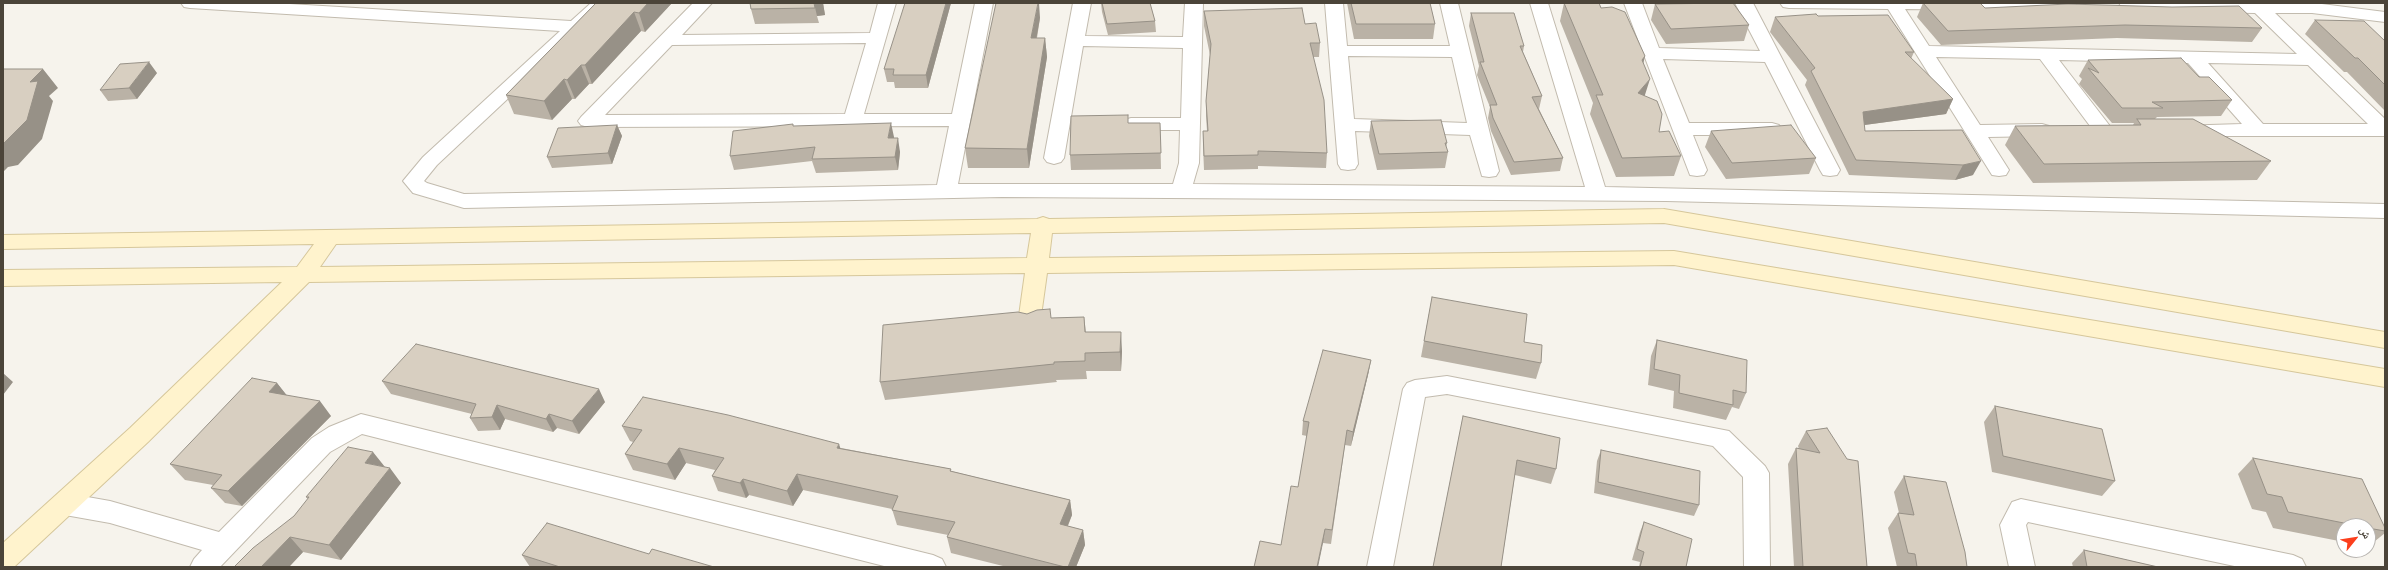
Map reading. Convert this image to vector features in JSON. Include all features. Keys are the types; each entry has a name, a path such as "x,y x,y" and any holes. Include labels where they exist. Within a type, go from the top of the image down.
{"street":[{"path":"190,3 575,27"},
{"path":"601,3 430,161 414,181 420,188 464,201 946,191 1597,193 2125,203 2385,211"},
{"path":"703,3 588,121 960,120"},
{"path":"853,120 887,3"},
{"path":"946,191 984,3"},
{"path":"1054,158 1068,123 1075,41 1082,3"},
{"path":"1334,3 1348,164"},
{"path":"1449,3 1489,171"},
{"path":"1538,3 1597,193"},
{"path":"1633,3 1697,170"},
{"path":"1744,3 1830,170"},
{"path":"1789,3 2045,4 2085,6"},
{"path":"2369,3 2385,17"},
{"path":"1893,4 1999,170"},
{"path":"1181,191 1188,163 1190,124 1192,43 1190,6"},
{"path":"2109,6 2312,8 2385,17"},
{"path":"2259,7 2385,130"},
{"path":"667,40 877,38"},
{"path":"1075,41 1192,43"},
{"path":"1338,51 1461,52"},
{"path":"1923,51 2314,60"},
{"path":"1652,53 1772,57"},
{"path":"2045,54 2111,130 2080,130"},
{"path":"2194,58 2258,130"},
{"path":"1114,123 1190,124"},
{"path":"1345,125 1478,129"},
{"path":"1682,129 1809,128"},
{"path":"1973,130 2058,130"},
{"path":"2165,130 2385,130"},
{"path":"3,242 1043,224 1664,216 2385,340"},
{"path":"1029,323 1043,224"},
{"path":"3,560 139,435 303,275 330,237"},
{"path":"3,278 1038,264 1674,258 2385,378"},
{"path":"1380,567 1415,389 1447,385 1720,438 1756,473 1757,567"},
{"path":"203,567 321,445 338,434 361,424 933,567"},
{"path":"65,504 110,512 224,545"},
{"path":"2022,567 2013,525 2021,510 2292,567"}],"building":[{"path":"596,3 648,3 639,13 634,12 585,65 581,65 567,80 564,79 544,101 506,95"},
{"path":"750,3 814,3 815,8 751,9"},
{"path":"905,3 946,3 926,75 893,75 894,69 884,69"},
{"path":"996,3 1038,3 1031,38 1045,38 1027,149 965,148"},
{"path":"1102,3 1150,3 1155,21 1107,24"},
{"path":"1351,3 1430,3 1435,24 1356,24"},
{"path":"1564,3 1599,3 1601,8 1612,7 1625,12 1645,56 1642,60 1650,79 1638,93 1657,101 1662,114 1659,132 1669,131 1681,156 1622,158 1596,95 1603,95"},
{"path":"1733,3 1749,25 1671,29 1655,4"},
{"path":"1923,3 1980,3 1985,8 2068,4 2172,7 2239,6 2262,28 2125,25 1948,31"},
{"path":"1302,8 1305,24 1316,23 1320,43 1310,43 1324,100 1327,153 1258,151 1258,155 1204,156 1203,131 1208,131 1206,101 1211,44 1204,11"},
{"path":"1471,13 1514,13 1524,46 1520,46 1542,96 1532,97 1563,158 1514,162 1493,118 1490,105 1497,105 1480,62 1484,62"},
{"path":"1816,14 1818,16 1888,15 1914,52 1905,52 1953,99 1863,112 1865,131 1962,130 1981,161 1963,165 1856,160 1811,71 1815,68 1775,17"},
{"path":"2315,20 2364,21 2385,41 2385,85 2358,58 2355,58"},
{"path":"2181,58 2199,77 2209,77 2232,100 2152,102 2163,108 2122,108 2088,68 2099,73 2088,60"},
{"path":"149,62 129,88 100,90 120,64"},
{"path":"3,69 43,69 30,82 38,81 27,120 3,144"},
{"path":"1128,115 1128,123 1160,123 1161,153 1070,155 1071,116"},
{"path":"2137,119 2193,119 2271,161 2044,164 2015,126 2141,125"},
{"path":"1441,120 1448,152 1379,154 1371,121"},
{"path":"891,123 888,138 898,138 895,157 812,159 815,147 730,156 733,131 793,124 793,126"},
{"path":"617,125 608,153 547,157 558,128"},
{"path":"1791,125 1816,158 1732,163 1711,131"},
{"path":"1432,297 1527,314 1524,342 1542,345 1541,363 1424,341"},
{"path":"1050,309 1051,318 1084,317 1085,332 1121,332 1120,352 1085,353 1085,361 1054,362 1054,364 880,382 883,325 1018,312 1027,314 1037,310"},
{"path":"1657,340 1747,360 1746,393 1733,390 1733,405 1679,393 1680,375 1654,369"},
{"path":"416,344 599,389 572,421 549,414 546,419 497,405 492,417 470,418 476,404 382,381"},
{"path":"1323,350 1371,360 1353,432 1347,430 1332,530 1325,529 1317,567 1254,567 1260,541 1281,545 1291,486 1298,487 1309,422 1303,421"},
{"path":"252,378 277,383 269,392 320,401 228,491 211,488 222,475 170,464"},
{"path":"643,397 728,415 839,444 837,448 951,469 950,471 1070,500 1060,524 1083,530 1068,567 1065,567 947,537 955,522 892,510 898,496 797,474 787,491 743,479 740,483 712,476 724,458 679,448 667,464 625,454 642,430 622,426"},
{"path":"1995,406 2102,429 2115,481 2003,456"},
{"path":"1463,416 1560,438 1556,469 1517,460 1501,567 1433,567"},
{"path":"1827,428 1847,459 1858,461 1867,567 1803,567 1796,448 1820,453 1806,431"},
{"path":"348,447 373,452 365,463 390,468 329,545 290,537 261,567 234,567 253,548 294,516 309,497 306,497"},
{"path":"1601,450 1700,471 1699,505 1598,482"},
{"path":"2253,458 2362,479 2385,528 2385,531 2376,529 2376,518 2336,518 2336,521 2288,512 2282,497 2267,494"},
{"path":"1904,476 1946,482 1965,552 1967,567 1917,567 1915,554 1908,553 1898,513 1914,515"},
{"path":"1644,522 1692,539 1686,567 1640,567 1644,552 1637,549"},
{"path":"547,523 649,554 652,549 714,567 560,567 522,555"},
{"path":"2084,550 2158,567 2087,567"}]}
